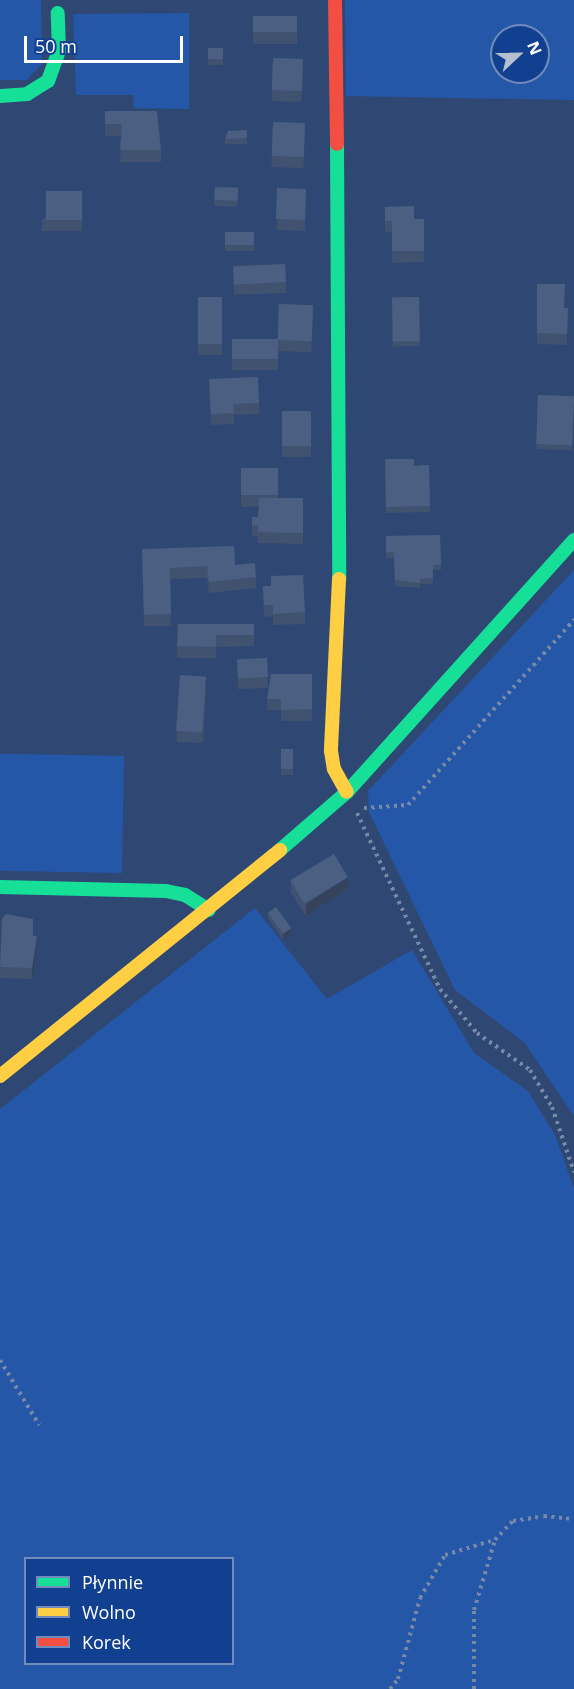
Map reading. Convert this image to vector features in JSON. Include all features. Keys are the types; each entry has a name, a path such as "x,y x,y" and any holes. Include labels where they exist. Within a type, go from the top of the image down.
{"street":[{"path":"335,0 342,525 331,751 347,792"},
{"path":"0,96 27,94 48,81 59,50 58,14"},
{"path":"0,1076 209,910 347,792 574,540"},
{"path":"0,887 166,891 185,895 209,910"}],"path":[{"path":"364,808 408,805 574,620"},
{"path":"347,792 440,989 477,1033 530,1070 552,1107 574,1172"},
{"path":"0,1360 39,1425"},
{"path":"474,1689 474,1610 495,1540 513,1521 544,1516 574,1519"},
{"path":"390,1689 398,1679 420,1598 445,1555 495,1540"}],"shaded area":[{"path":"0,0 41,0 42,64 27,80 0,80"},
{"path":"345,0 574,0 574,100 346,96"},
{"path":"189,13 189,109 134,108 133,95 76,95 73,14"},
{"path":"574,570 574,1116 525,1043 455,990 369,812 368,791"},
{"path":"0,754 124,756 122,873 0,871"},
{"path":"255,908 327,999 412,950 474,1053 528,1091 555,1135 574,1188 574,1689 0,1689 0,1109"}],"building":[{"path":"253,16 297,16 297,32 253,32"},
{"path":"208,48 223,48 223,59 208,59"},
{"path":"273,58 303,59 302,91 272,90"},
{"path":"105,111 157,111 161,150 120,150 122,124 105,124"},
{"path":"273,122 305,123 304,157 272,156"},
{"path":"247,130 247,138 225,139 228,131"},
{"path":"215,187 238,188 238,201 215,200"},
{"path":"277,188 306,189 305,220 276,219"},
{"path":"46,191 82,191 82,220 46,220"},
{"path":"414,206 414,219 424,219 424,251 392,251 392,221 385,221 385,207"},
{"path":"225,232 254,232 254,245 225,245"},
{"path":"285,264 286,282 234,285 233,267"},
{"path":"537,284 565,284 564,308 568,308 567,334 537,333"},
{"path":"198,297 222,297 222,344 198,344"},
{"path":"392,297 419,297 420,341 393,341"},
{"path":"279,304 313,305 312,341 278,340"},
{"path":"232,339 278,339 278,359 232,359"},
{"path":"258,377 259,403 233,404 234,413 211,414 209,379"},
{"path":"538,395 574,396 572,445 536,444"},
{"path":"282,411 311,411 311,446 282,446"},
{"path":"385,459 414,459 414,466 429,465 430,506 386,507"},
{"path":"241,468 278,468 278,495 241,495"},
{"path":"259,498 303,498 303,533 258,532 258,525 252,525 252,517 258,517"},
{"path":"440,535 441,565 433,565 433,578 420,579 420,583 395,580 394,552 386,552 386,536"},
{"path":"234,546 235,565 255,563 256,577 209,582 207,566 170,568 171,614 144,615 142,549"},
{"path":"303,575 305,612 273,614 273,605 264,605 263,586 271,586 271,576"},
{"path":"178,624 254,624 254,635 216,635 216,647 177,646"},
{"path":"267,658 268,677 238,679 237,660"},
{"path":"271,674 312,674 312,709 281,710 281,699 267,699"},
{"path":"180,675 206,677 202,733 176,731"},
{"path":"281,749 293,749 293,769 281,769"},
{"path":"334,854 348,877 304,903 290,880"},
{"path":"276,907 291,928 283,934 268,913"},
{"path":"6,914 33,919 33,936 37,936 32,968 0,967 2,919"}],"traffic: fast":[{"path":"0,96 27,94 48,81 59,50 58,13"},
{"path":"337,144 339,579"},
{"path":"280,850 347,792 574,540"},
{"path":"0,887 166,891 185,895 209,910"}],"traffic: slow":[{"path":"339,579 331,751 334,769 347,792"},
{"path":"0,1076 280,850"}],"traffic: jam":[{"path":"335,0 337,144"}]}
